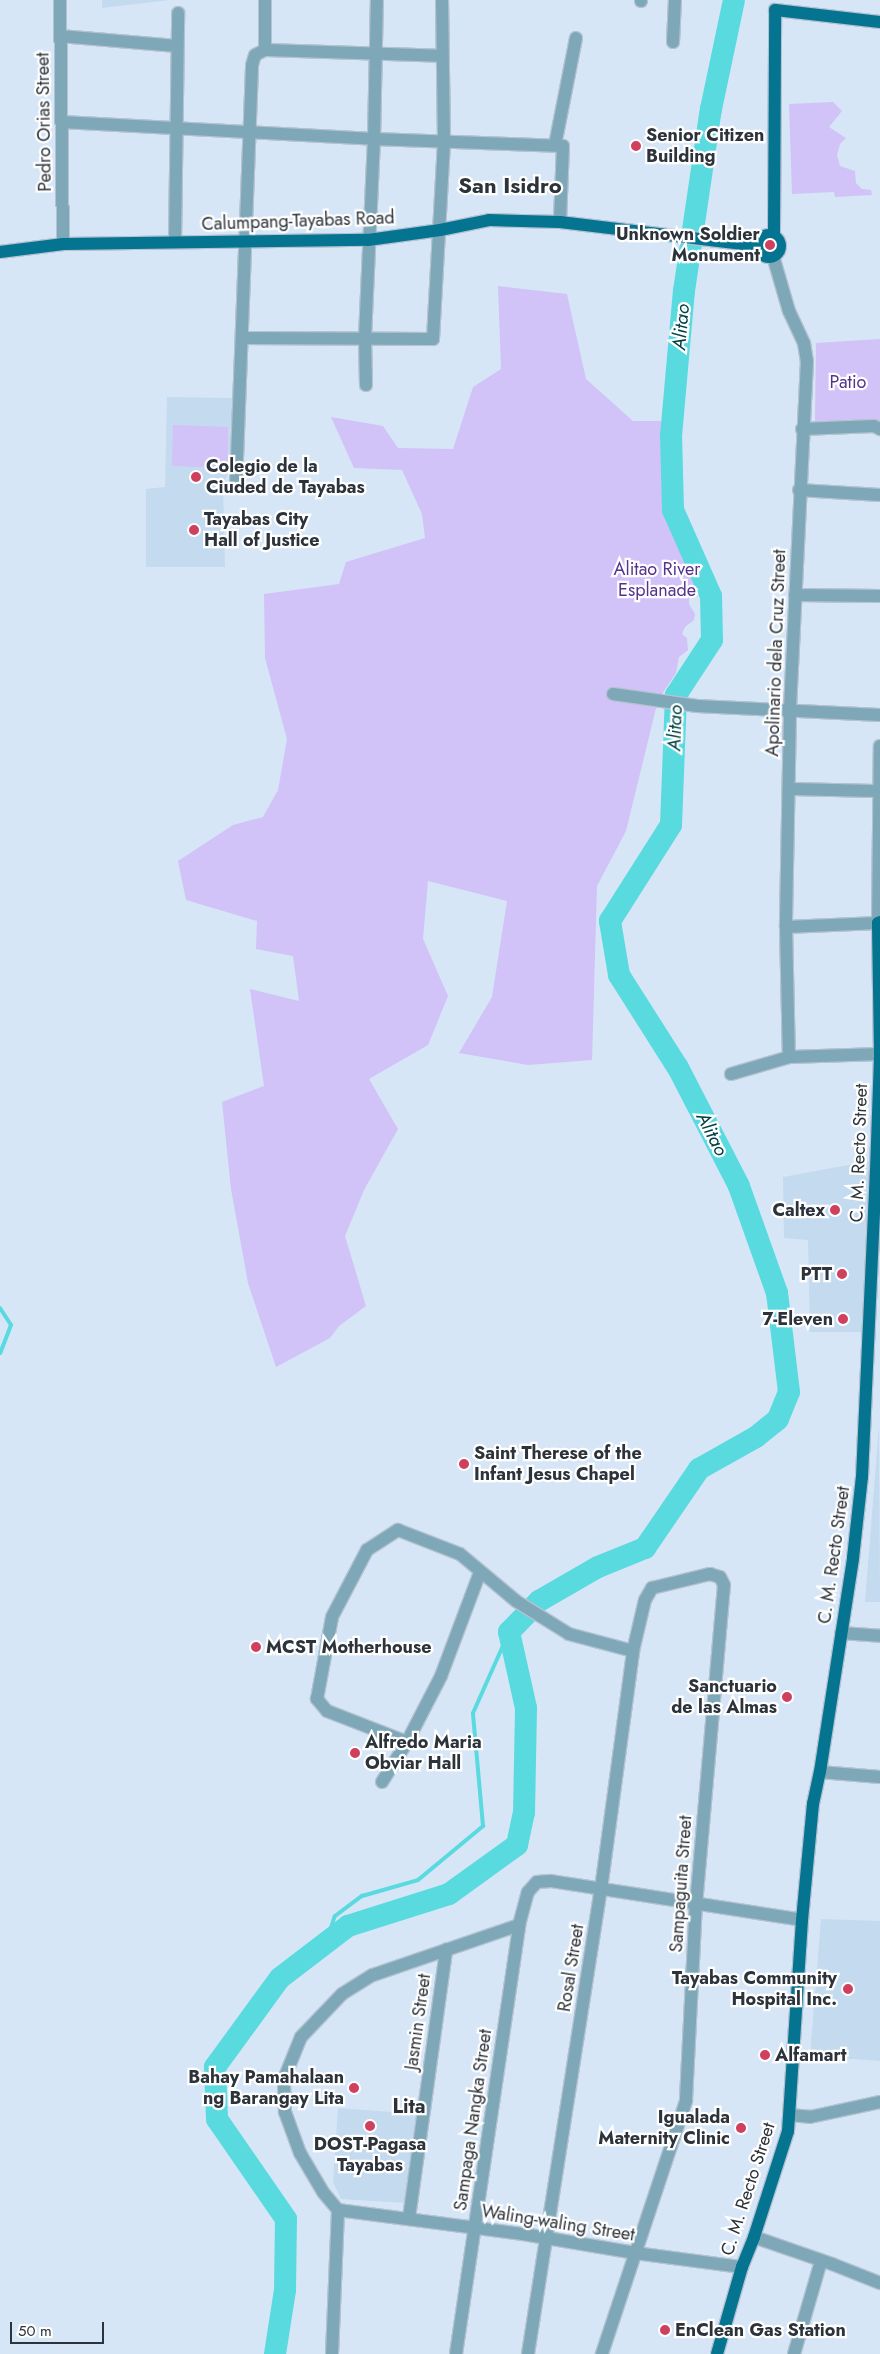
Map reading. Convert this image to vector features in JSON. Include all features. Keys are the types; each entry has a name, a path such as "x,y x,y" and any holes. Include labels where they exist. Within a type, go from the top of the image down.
{"main road":[{"path":"774,235 763,236 758,246 762,255 773,256 780,249 778,239 774,235 775,5 880,22"},
{"name":"Calumpang-Tayabas Road","path":"0,252 63,244 368,240 440,230 490,220 560,222 758,246"},
{"name":"C. M. Recto Street","path":"717,2354 742,2267 754,2237 788,2131 802,1920 813,1804 820,1772 841,1633 862,1477 880,1054 879,922"}],"street":[{"name":"Pedro Orias Street","path":"60,0 63,244"},
{"path":"265,0 265,50"},
{"path":"366,384 365,337 374,139 377,0"},
{"path":"243,338 365,337 433,339 444,141 442,0"},
{"path":"673,42 675,0"},
{"path":"175,242 178,13"},
{"path":"60,36 177,46"},
{"path":"555,145 576,38"},
{"path":"236,484 252,65 255,55 265,50 442,56"},
{"path":"62,122 176,130 563,146 560,222"},
{"name":"Apolinario dela Cruz Street","path":"773,256 789,311 804,343 807,361 799,490 790,712 786,927 789,1057"},
{"path":"802,429 877,428"},
{"path":"799,490 880,495"},
{"path":"795,594 880,596"},
{"path":"613,694 697,706 880,716"},
{"name":"C. M. Recto Street","path":"879,922 878,791 880,746"},
{"path":"789,789 878,791"},
{"path":"786,927 879,922"},
{"path":"731,1074 789,1057 880,1054"},
{"path":"407,1742 327,1711 317,1699 332,1617 368,1550 398,1530 460,1554 516,1601 569,1634 633,1651"},
{"path":"382,1782 407,1742 441,1676 480,1572"},
{"name":"Sampaguita Street","path":"602,2354 686,2101 696,1902 724,1585 720,1577 710,1574 652,1588"},
{"name":"Rosal Street","path":"528,2354 601,1889 633,1651 645,1600 652,1588"},
{"path":"841,1633 880,1636"},
{"path":"820,1772 880,1777"},
{"name":"Sampaga Nangka Street","path":"456,2354 519,1925 528,1892 537,1882 551,1881 601,1889"},
{"path":"601,1889 696,1902 802,1920"},
{"path":"332,2354 338,2210 323,2192 300,2153 285,2112 284,2079 301,2037 342,1994 373,1975 519,1925"},
{"name":"Jasmin Street","path":"409,2218 446,1950"},
{"path":"789,2115 810,2117 880,2102"},
{"name":"Waling-waling Street","path":"338,2210 409,2218 635,2253 742,2267"},
{"path":"754,2237 880,2283"},
{"path":"794,2354 821,2261"}],"shaded area":[{"path":"102,0 170,0 102,8"},
{"name":"Colegio de la Ciuded de Tayabas","path":"167,397 235,398 232,463 223,486 225,567 146,567 146,489 165,487"},
{"path":"870,1161 866,1241 865,1332 810,1332 808,1240 784,1238 783,1177"},
{"path":"879,1426 880,1602 865,1602"},
{"name":"Tayabas Community Hospital Inc.","path":"821,1919 880,1921 880,2061 810,2056"},
{"path":"338,2108 418,2114 406,2203 341,2199 333,2182"}],"green space":[{"path":"833,102 842,111 829,127 846,138 840,144 837,155 840,166 855,171 856,183 862,189 871,190 872,195 835,197 834,192 792,194 789,104"},
{"name":"Alitao River Esplanade","path":"498,286 567,294 586,379 633,421 672,421 673,510 692,553 693,575 699,585 698,591 689,598 689,604 695,614 694,620 685,627 682,634 687,638 688,650 679,657 676,673 658,700 626,831 597,886 592,1060 528,1065 459,1053 492,997 507,901 428,881 423,939 448,996 428,1045 369,1079 398,1129 364,1190 345,1236 366,1306 339,1326 330,1338 276,1367 248,1283 231,1189 222,1102 264,1086 250,989 299,1001 293,956 256,949 257,921 186,900 178,861 233,825 263,817 278,790 287,739 265,658 264,594 339,584 346,562 425,538 422,514 402,470 354,468 331,417 383,426 398,448 453,449 473,387 501,369"},
{"name":"Patio","path":"880,339 880,421 815,422 816,343"},
{"path":"173,425 228,427 228,468 172,466"}],"waterway":[{"name":"Alitao","path":"275,2354 285,2290 286,2219 217,2119 215,2067 280,1978 348,1926 449,1894 517,1845 524,1813 526,1708 509,1632 539,1601 598,1567 645,1548 699,1469 756,1437 778,1419 789,1392 777,1293 739,1186 678,1068 619,975 610,921 671,825 676,695 712,640 711,596 673,510 671,436 684,291 711,109 734,0"},
{"path":"0,1308 11,1325 0,1353"},
{"path":"326,1943 335,1916 362,1896 418,1880 483,1826 473,1713 509,1632"}],"place":[{"name":"Senior Citizen Building","path":"636,146"},
{"name":"Unknown Soldier Monument","path":"770,245"},
{"name":"Colegio de la Ciuded de Tayabas","path":"196,477"},
{"name":"Tayabas City Hall of Justice","path":"194,530"},
{"name":"Caltex","path":"835,1210"},
{"name":"PTT","path":"842,1274"},
{"name":"7-Eleven","path":"843,1319"},
{"name":"Saint Therese of the Infant Jesus Chapel","path":"464,1464"},
{"name":"MCST Motherhouse","path":"256,1647"},
{"name":"Sanctuario de las Almas","path":"787,1697"},
{"name":"Alfredo Maria Obviar Hall","path":"355,1753"},
{"name":"Tayabas Community Hospital Inc.","path":"848,1989"},
{"name":"Alfamart","path":"765,2055"},
{"name":"Bahay Pamahalaan ng Barangay Lita","path":"354,2088"},
{"name":"DOST-Pagasa Tayabas","path":"370,2126"},
{"name":"Igualada Maternity Clinic","path":"741,2128"},
{"name":"EnClean Gas Station","path":"665,2330"}],"district":[{"name":"San Isidro","path":"510,186"},
{"name":"Lita","path":"409,2106"}]}
